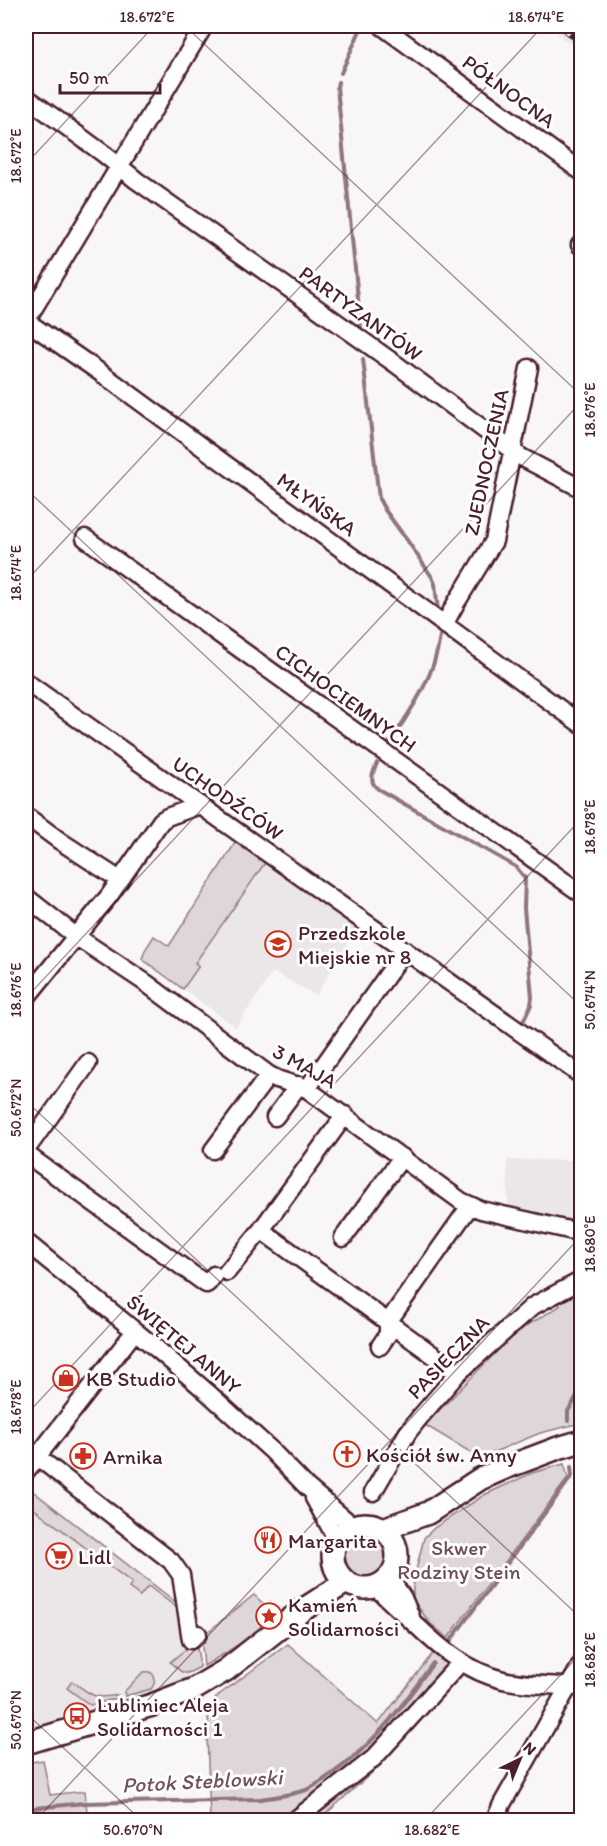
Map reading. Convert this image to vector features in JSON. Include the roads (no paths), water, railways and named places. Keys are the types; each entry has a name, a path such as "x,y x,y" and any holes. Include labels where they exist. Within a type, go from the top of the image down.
{"main road":[{"path":"383,1529 428,1513 480,1479 505,1468 581,1442"},
{"path":"396,1547 428,1513"},
{"path":"363,1524 383,1529 391,1537 396,1547 396,1563 382,1582 365,1588 355,1586 340,1575 333,1558 334,1548 345,1533 363,1524"},
{"path":"26,1743 152,1705 194,1689 226,1670 301,1611 315,1591 340,1575"}],"street":[{"path":"26,321 204,26"},
{"name":"PÓŁNOCNA","path":"382,26 582,172"},
{"name":"PARTYZANTÓW","path":"26,98 423,384 527,462 582,489"},
{"name":"MŁYŃSKA","path":"26,321 582,725"},
{"name":"ZJEDNOCZENIA","path":"444,625 494,541 529,368"},
{"name":"CICHOCIEMNYCH","path":"85,538 582,894"},
{"name":"UCHODŹCÓW","path":"26,682 582,1076"},
{"path":"26,998 77,937 161,821 200,805"},
{"path":"26,816 120,880"},
{"name":"3 MAJA","path":"26,897 77,937 146,983 269,1075 303,1087 470,1206 582,1233"},
{"path":"275,1117 303,1087 405,950"},
{"path":"88,1064 26,1152 206,1284 221,1273 261,1230 345,1115"},
{"path":"213,1150 269,1075"},
{"path":"343,1238 402,1157"},
{"path":"380,1346 388,1334 388,1322 470,1206"},
{"path":"261,1230 458,1373"},
{"name":"ŚWIĘTEJ ANNY","path":"26,1242 207,1392 271,1450 308,1486 345,1533"},
{"name":"PASIECZNA","path":"373,1492 408,1432 458,1373 533,1306 582,1280"},
{"path":"26,1471 31,1452 135,1331"},
{"path":"31,1452 171,1561 181,1575 191,1640 198,1634"},
{"path":"382,1582 395,1607 432,1641 461,1662 503,1680 535,1685 575,1686"},
{"path":"295,1821 374,1758 461,1662"},
{"path":"495,1821 499,1810 575,1686 582,1663"}],"waterway":[{"path":"341,73 362,26"},
{"path":"338,82 361,329"},
{"path":"363,359 379,499 432,577 438,611"},
{"path":"390,742 428,678 440,636"},
{"path":"377,763 372,780 378,789 516,867 525,878 524,908 532,997 531,1005 522,1024"},
{"name":"Potok Steblowski","path":"568,1421 568,1411 582,1389"},
{"name":"Potok Steblowski","path":"451,1640 572,1476 571,1467"},
{"name":"Potok Steblowski","path":"26,1809 84,1803 260,1799 306,1790 331,1775 359,1753 392,1717 433,1663"}],"railway":[{"path":"561,26 582,44"}],"place":[{"name":"Przedszkole Miejskie nr 8","path":"278,944"},
{"name":"KB Studio","path":"66,1378"},
{"name":"Kościół św. Anny","path":"347,1454"},
{"name":"Arnika","path":"83,1456"},
{"name":"Margarita","path":"268,1540"},
{"name":"Lidl","path":"59,1556"},
{"name":"Kamień Solidarności","path":"269,1616"},
{"name":"Lubliniec Aleja Solidarności 1","path":"77,1716"}],"park label":[{"name":"Skwer Rodziny Stein","path":"459,1559"}]}
